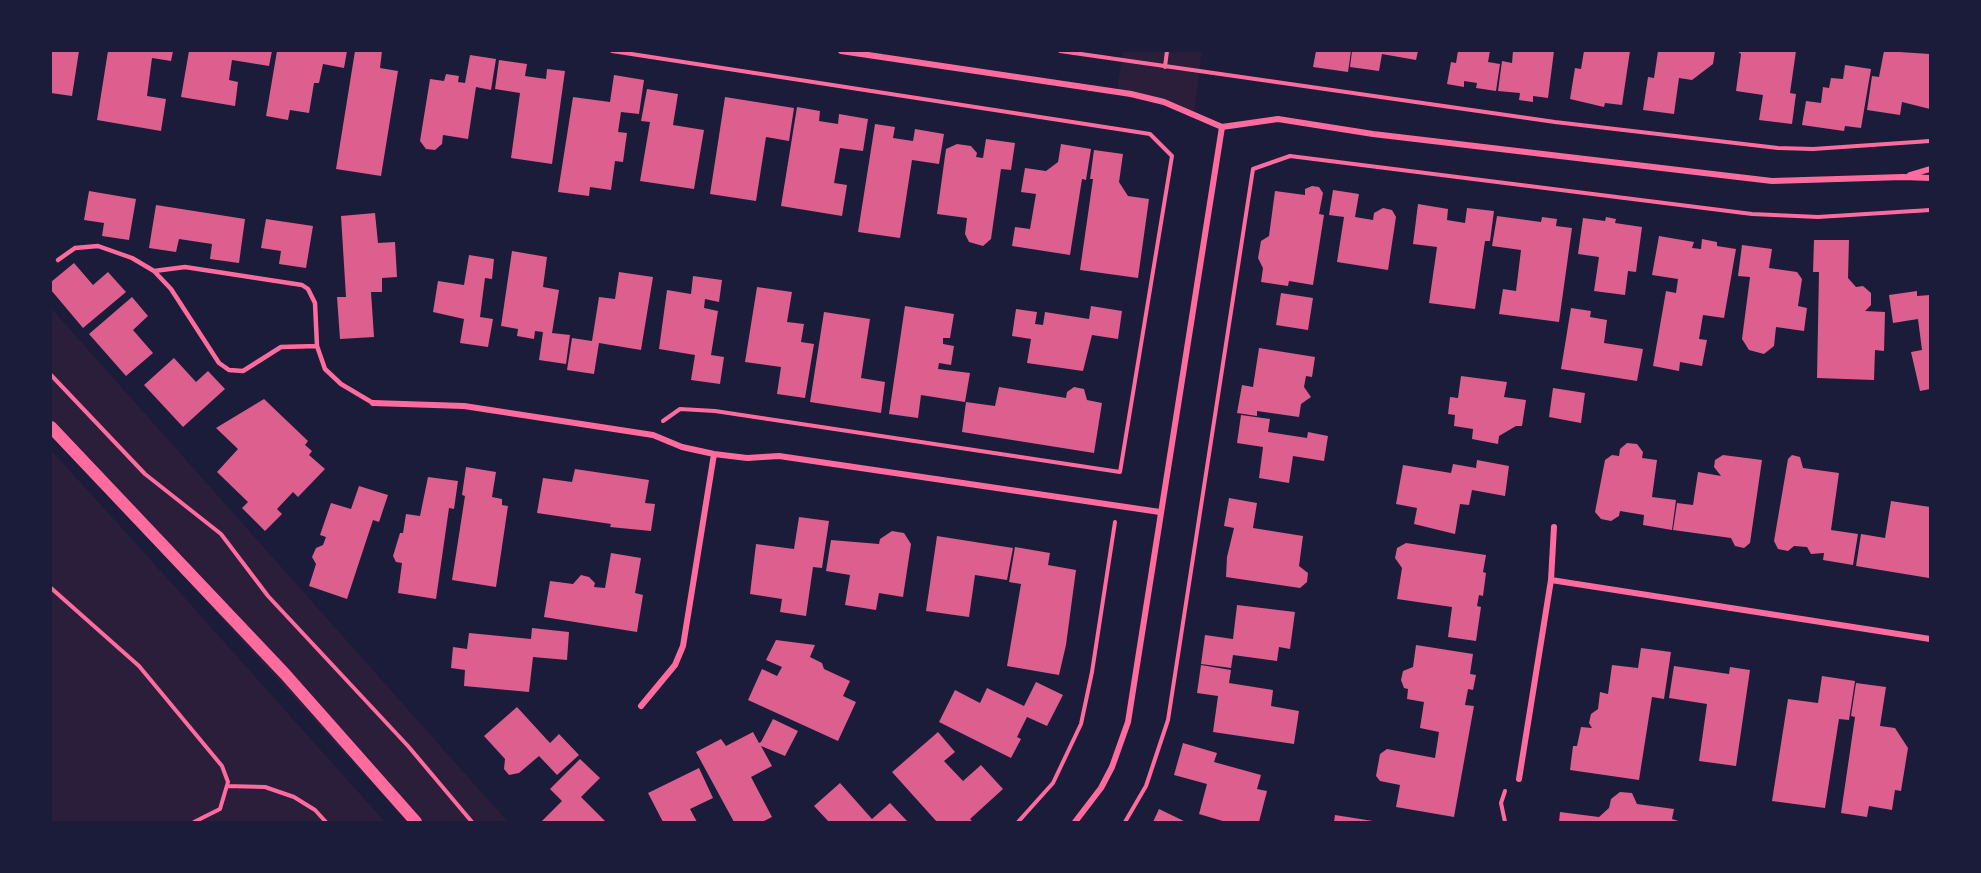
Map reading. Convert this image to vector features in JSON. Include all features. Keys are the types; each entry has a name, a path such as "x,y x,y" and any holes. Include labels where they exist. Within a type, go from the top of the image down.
{"main road":[{"path":"51,427 285,674 416,822"}],"street":[{"path":"841,51 1131,94 1164,102 1222,127 1278,119 1384,135 1772,181 1930,178"},
{"path":"1075,822 1101,788 1112,767 1128,722 1222,127"},
{"path":"1903,177 1930,169"},
{"path":"373,403 464,406 653,435 682,447 714,454 747,458 779,456 1160,512"},
{"path":"641,706 675,664 683,646 714,454"},
{"path":"1519,779 1551,580 1554,528"},
{"path":"1551,580 1930,639"}],"lane":[{"path":"57,260 75,248 98,246 132,258 154,271 171,289 219,363 229,370 243,371 281,347 317,346"},
{"path":"154,271 185,267 302,285 308,289 315,303 317,346 325,369 332,377 373,403"}],"path":[{"path":"612,51 1150,134 1172,156 1120,472 691,409 673,412 661,423 653,435"},
{"path":"1060,51 1555,122 1778,148 1813,149 1930,141"},
{"path":"1165,67 1167,51"},
{"path":"1125,822 1146,786 1168,720 1253,169 1290,156 1752,214 1818,217 1930,210"},
{"path":"51,375 145,474 220,534 268,596 408,746 472,822"},
{"path":"1018,822 1053,783 1081,724 1092,672 1115,521"},
{"path":"51,588 139,666 222,766 228,782 220,809 194,822"},
{"path":"1505,822 1502,811 1503,794 1519,779"},
{"path":"227,786 265,787 294,797 315,810 326,822"}],"shaded area":[{"path":"1123,51 1202,51 1194,115 1164,102 1117,92"},
{"path":"51,308 508,822 407,822 51,431"},
{"path":"51,450 150,559 385,822 51,822"}],"building":[{"path":"51,51 79,51 72,96 51,93"},
{"path":"108,51 173,51 171,61 152,58 147,96 166,99 161,131 97,120"},
{"path":"189,51 272,51 269,66 232,60 229,80 238,82 235,106 181,97"},
{"path":"277,51 347,51 344,68 323,64 319,83 314,83 309,113 290,110 288,120 266,116"},
{"path":"355,51 382,51 380,68 398,71 381,176 336,169"},
{"path":"1316,51 1351,51 1348,72 1313,67"},
{"path":"1352,51 1418,51 1416,60 1382,54 1379,71 1350,67"},
{"path":"1458,51 1490,51 1488,62 1500,64 1496,91 1476,88 1477,83 1464,81 1464,87 1447,84 1451,62 1456,63"},
{"path":"1513,51 1554,51 1548,98 1533,96 1533,102 1519,100 1520,93 1498,91 1502,61 1512,63"},
{"path":"1584,51 1630,51 1622,105 1605,103 1604,107 1570,99 1575,68 1581,69"},
{"path":"1658,51 1715,51 1713,64 1692,80 1679,78 1674,114 1643,110 1648,77 1654,78"},
{"path":"1737,51 1796,51 1790,93 1796,94 1792,124 1759,120 1763,95 1736,91 1741,54"},
{"path":"1884,51 1930,54 1930,109 1902,102 1900,115 1867,110 1872,76 1879,77"},
{"path":"470,55 496,59 491,90 476,87 468,139 443,135 442,144 435,150 426,149 420,141 430,79 444,81 446,74 459,76 458,82 465,83"},
{"path":"499,60 527,64 525,76 546,79 547,69 565,71 552,164 511,158 520,93 495,89"},
{"path":"1845,65 1871,69 1861,128 1845,126 1844,131 1802,125 1806,101 1821,103 1823,87 1829,88 1831,78 1843,79"},
{"path":"614,75 644,80 639,114 621,112 618,132 627,133 623,162 615,161 611,190 590,187 589,196 558,192 573,97 610,102"},
{"path":"647,89 678,94 673,125 704,130 694,189 640,181 650,122 641,121"},
{"path":"725,97 794,108 789,141 766,137 756,201 710,194"},
{"path":"797,107 820,111 819,121 838,124 839,114 868,119 863,151 840,148 834,183 847,185 842,216 781,206"},
{"path":"875,124 895,127 893,138 913,141 915,129 944,134 939,164 912,160 900,238 858,232"},
{"path":"986,139 1015,143 1011,170 1001,169 991,239 983,246 969,242 965,234 967,218 937,214 946,149 957,144 971,146 977,153 976,157 983,158"},
{"path":"1061,144 1091,149 1086,180 1082,179 1070,255 1012,246 1015,227 1030,229 1036,194 1021,192 1025,168 1046,171 1058,162"},
{"path":"1094,150 1123,154 1119,182 1128,196 1149,199 1138,278 1080,270 1093,179 1090,179"},
{"path":"1312,186 1319,187 1323,193 1319,214 1324,215 1313,285 1289,281 1288,286 1261,282 1263,268 1258,258 1261,241 1269,236 1275,191 1305,195 1305,189"},
{"path":"1333,190 1359,194 1355,217 1373,220 1374,213 1383,208 1392,210 1396,217 1388,270 1337,262 1344,217 1329,215"},
{"path":"89,191 136,199 129,240 102,236 104,223 84,220"},
{"path":"1418,204 1448,209 1447,220 1465,223 1467,208 1494,211 1490,241 1485,241 1475,309 1429,303 1437,247 1413,244"},
{"path":"156,205 245,219 239,263 210,259 212,244 179,239 176,252 149,248"},
{"path":"375,213 378,243 395,242 397,277 382,278 382,292 371,292 374,337 340,339 337,297 346,297 341,216"},
{"path":"1497,216 1541,222 1542,217 1557,219 1556,226 1572,228 1559,322 1499,314 1503,289 1516,291 1521,250 1492,246"},
{"path":"1606,217 1616,219 1615,223 1642,227 1636,272 1628,271 1625,295 1594,291 1599,257 1578,254 1583,218 1605,221"},
{"path":"266,219 313,226 306,268 279,264 281,251 261,248"},
{"path":"1659,236 1694,242 1692,248 1701,249 1702,239 1717,242 1717,246 1736,249 1724,318 1703,315 1699,339 1707,340 1702,366 1680,362 1679,371 1653,366 1666,291 1676,293 1678,279 1652,275"},
{"path":"1814,240 1849,240 1848,278 1856,287 1863,286 1871,293 1871,305 1865,311 1885,312 1884,351 1875,350 1874,380 1817,378 1819,272 1813,272"},
{"path":"1742,245 1772,249 1769,268 1797,272 1802,279 1798,306 1807,308 1804,331 1776,327 1774,346 1764,354 1749,350 1742,339 1750,277 1738,276"},
{"path":"512,251 547,257 543,287 559,290 552,333 570,335 566,364 539,360 543,332 535,331 534,339 517,336 518,329 501,326"},
{"path":"469,255 494,259 492,279 485,278 480,317 493,319 488,347 460,343 464,319 433,312 438,281 464,285"},
{"path":"74,263 93,285 108,272 126,292 83,328 51,290 51,282"},
{"path":"619,272 653,277 641,350 599,343 594,374 567,370 572,338 592,341 599,297 615,299"},
{"path":"693,276 722,280 719,302 705,299 704,308 718,311 711,355 724,357 720,384 691,380 695,355 659,349 667,290 691,294"},
{"path":"757,287 792,292 787,322 804,324 801,342 814,344 805,398 777,394 781,367 745,362"},
{"path":"1917,291 1917,296 1930,295 1930,389 1920,391 1911,352 1922,350 1918,319 1893,323 1889,295"},
{"path":"1281,293 1313,298 1308,330 1276,325"},
{"path":"132,297 148,316 133,330 153,353 126,376 89,334"},
{"path":"905,306 954,314 950,338 943,338 943,344 954,346 951,365 939,363 938,369 970,373 965,402 921,395 918,418 889,414"},
{"path":"1091,306 1122,311 1118,339 1092,335 1083,371 1027,363 1031,339 1012,336 1016,309 1037,312 1035,324 1043,325 1045,312 1089,319"},
{"path":"1571,308 1591,311 1590,317 1607,320 1604,343 1643,349 1637,381 1561,369"},
{"path":"824,312 870,319 861,378 885,382 881,413 810,402"},
{"path":"1259,348 1315,357 1312,377 1306,376 1304,387 1311,397 1301,404 1299,417 1257,411 1257,416 1237,413 1242,385 1253,387"},
{"path":"174,358 196,382 208,371 225,389 183,427 144,385"},
{"path":"1461,376 1507,382 1504,397 1526,400 1522,426 1516,426 1499,436 1498,444 1472,439 1473,429 1454,426 1455,415 1448,414 1450,397 1458,398"},
{"path":"999,387 1066,398 1067,392 1074,387 1084,389 1087,400 1102,403 1094,453 962,432 966,402 995,406"},
{"path":"1553,388 1585,393 1581,423 1549,417"},
{"path":"264,399 308,441 305,445 312,451 309,455 325,469 298,497 293,492 277,509 282,514 265,531 242,508 248,502 217,472 238,449 216,428"},
{"path":"1241,415 1270,419 1268,432 1307,438 1308,432 1328,436 1324,461 1293,456 1289,483 1259,478 1263,447 1237,443"},
{"path":"1627,443 1637,444 1643,452 1642,458 1657,460 1652,497 1676,500 1672,530 1643,525 1644,515 1620,511 1619,516 1611,521 1601,519 1595,512 1605,460 1612,455 1619,456 1620,449"},
{"path":"1723,455 1762,460 1750,543 1744,548 1735,546 1731,538 1673,530 1677,503 1693,505 1698,472 1721,476 1714,467 1715,460"},
{"path":"1792,455 1800,457 1803,468 1839,473 1831,530 1858,534 1853,565 1823,560 1824,553 1811,554 1807,547 1794,546 1788,551 1778,549 1774,541 1788,459"},
{"path":"1477,460 1509,466 1505,496 1472,490 1469,505 1460,504 1455,534 1414,524 1417,508 1396,504 1403,465 1451,473 1453,464 1476,468"},
{"path":"466,467 496,472 492,497 502,499 502,505 508,506 496,587 452,580 465,496 462,495"},
{"path":"575,469 649,480 645,503 655,504 651,531 610,527 611,524 537,513 543,478 572,482"},
{"path":"428,477 458,481 454,509 449,508 436,599 398,593 402,563 396,562 393,556 400,533 403,533 406,514 420,516"},
{"path":"359,486 388,495 379,522 373,520 347,599 309,586 316,564 312,557 316,548 323,545 326,537 320,535 331,503 351,509"},
{"path":"1229,498 1257,503 1253,528 1303,536 1299,566 1308,573 1307,582 1300,588 1226,577 1227,557 1234,528 1224,526"},
{"path":"1891,501 1930,507 1929,578 1856,566 1861,534 1885,538"},
{"path":"799,517 829,521 822,568 813,567 806,616 780,612 782,599 750,594 756,544 794,549"},
{"path":"892,531 904,533 911,544 903,597 879,593 876,610 845,605 850,575 826,571 831,540 879,544 880,539"},
{"path":"937,536 1013,548 1007,580 975,575 969,617 926,611"},
{"path":"1406,543 1486,555 1483,596 1479,595 1477,606 1481,607 1476,641 1448,637 1452,607 1397,599 1402,568 1395,558 1397,548"},
{"path":"1015,547 1050,553 1048,565 1076,570 1066,645 1059,675 1007,666 1021,584 1009,582"},
{"path":"611,553 641,558 635,593 643,595 637,632 544,617 550,581 573,584 581,575 589,577 595,583 594,587 605,588"},
{"path":"1237,605 1295,612 1290,649 1279,647 1277,661 1233,655 1231,668 1201,664 1205,635 1233,639"},
{"path":"532,628 569,632 567,660 533,657 529,692 464,686 465,670 451,668 453,647 467,649 469,633 531,639"},
{"path":"776,640 815,645 810,657 822,663 824,669 850,681 843,696 856,702 838,741 748,700 762,669 777,676 782,667 766,660"},
{"path":"1416,645 1473,654 1470,674 1476,675 1473,690 1468,689 1465,705 1474,706 1454,817 1396,807 1400,785 1380,781 1376,776 1380,754 1387,749 1435,758 1439,732 1420,728 1424,702 1407,699 1408,689 1404,688 1401,680 1403,671 1413,667"},
{"path":"1641,648 1671,652 1664,699 1652,697 1639,780 1570,770 1573,746 1577,746 1581,727 1592,728 1589,723 1591,714 1598,709 1600,692 1608,694 1612,665 1638,668"},
{"path":"1201,665 1231,670 1229,683 1273,690 1271,706 1299,711 1294,744 1213,732 1218,696 1197,693"},
{"path":"1674,666 1729,674 1730,667 1750,670 1736,766 1699,761 1707,704 1669,698"},
{"path":"1822,676 1855,681 1849,720 1839,719 1825,808 1772,801 1788,699 1818,703"},
{"path":"1036,682 1063,695 1047,726 1027,717 1017,737 1021,739 1011,758 939,722 955,690 980,703 987,688 1024,706"},
{"path":"1856,683 1886,687 1880,726 1895,728 1908,748 1901,791 1895,790 1892,810 1869,806 1867,817 1841,813 1855,717 1851,716"},
{"path":"517,707 550,743 559,734 579,755 557,775 539,756 519,773 509,775 504,769 505,759 484,736"},
{"path":"773,719 798,731 785,756 761,746 772,766 751,777 772,817 762,822 734,822 696,752 721,739 726,746 753,732 759,743"},
{"path":"938,732 955,752 944,761 963,781 981,765 1003,789 970,819 973,822 937,822 892,772"},
{"path":"1183,743 1217,753 1214,762 1261,775 1257,789 1267,791 1259,822 1226,822 1199,814 1207,784 1174,775"},
{"path":"580,759 600,778 581,797 606,822 541,822 562,801 550,789"},
{"path":"699,768 713,798 690,809 697,822 663,822 648,793"},
{"path":"840,783 872,819 890,803 908,822 829,822 814,806"},
{"path":"1620,792 1632,793 1637,804 1674,809 1672,819 1682,822 1559,822 1560,812 1599,817 1609,808 1611,799"},
{"path":"1159,809 1186,822 1153,822"},
{"path":"1335,815 1373,821 1373,822 1334,822"}]}
